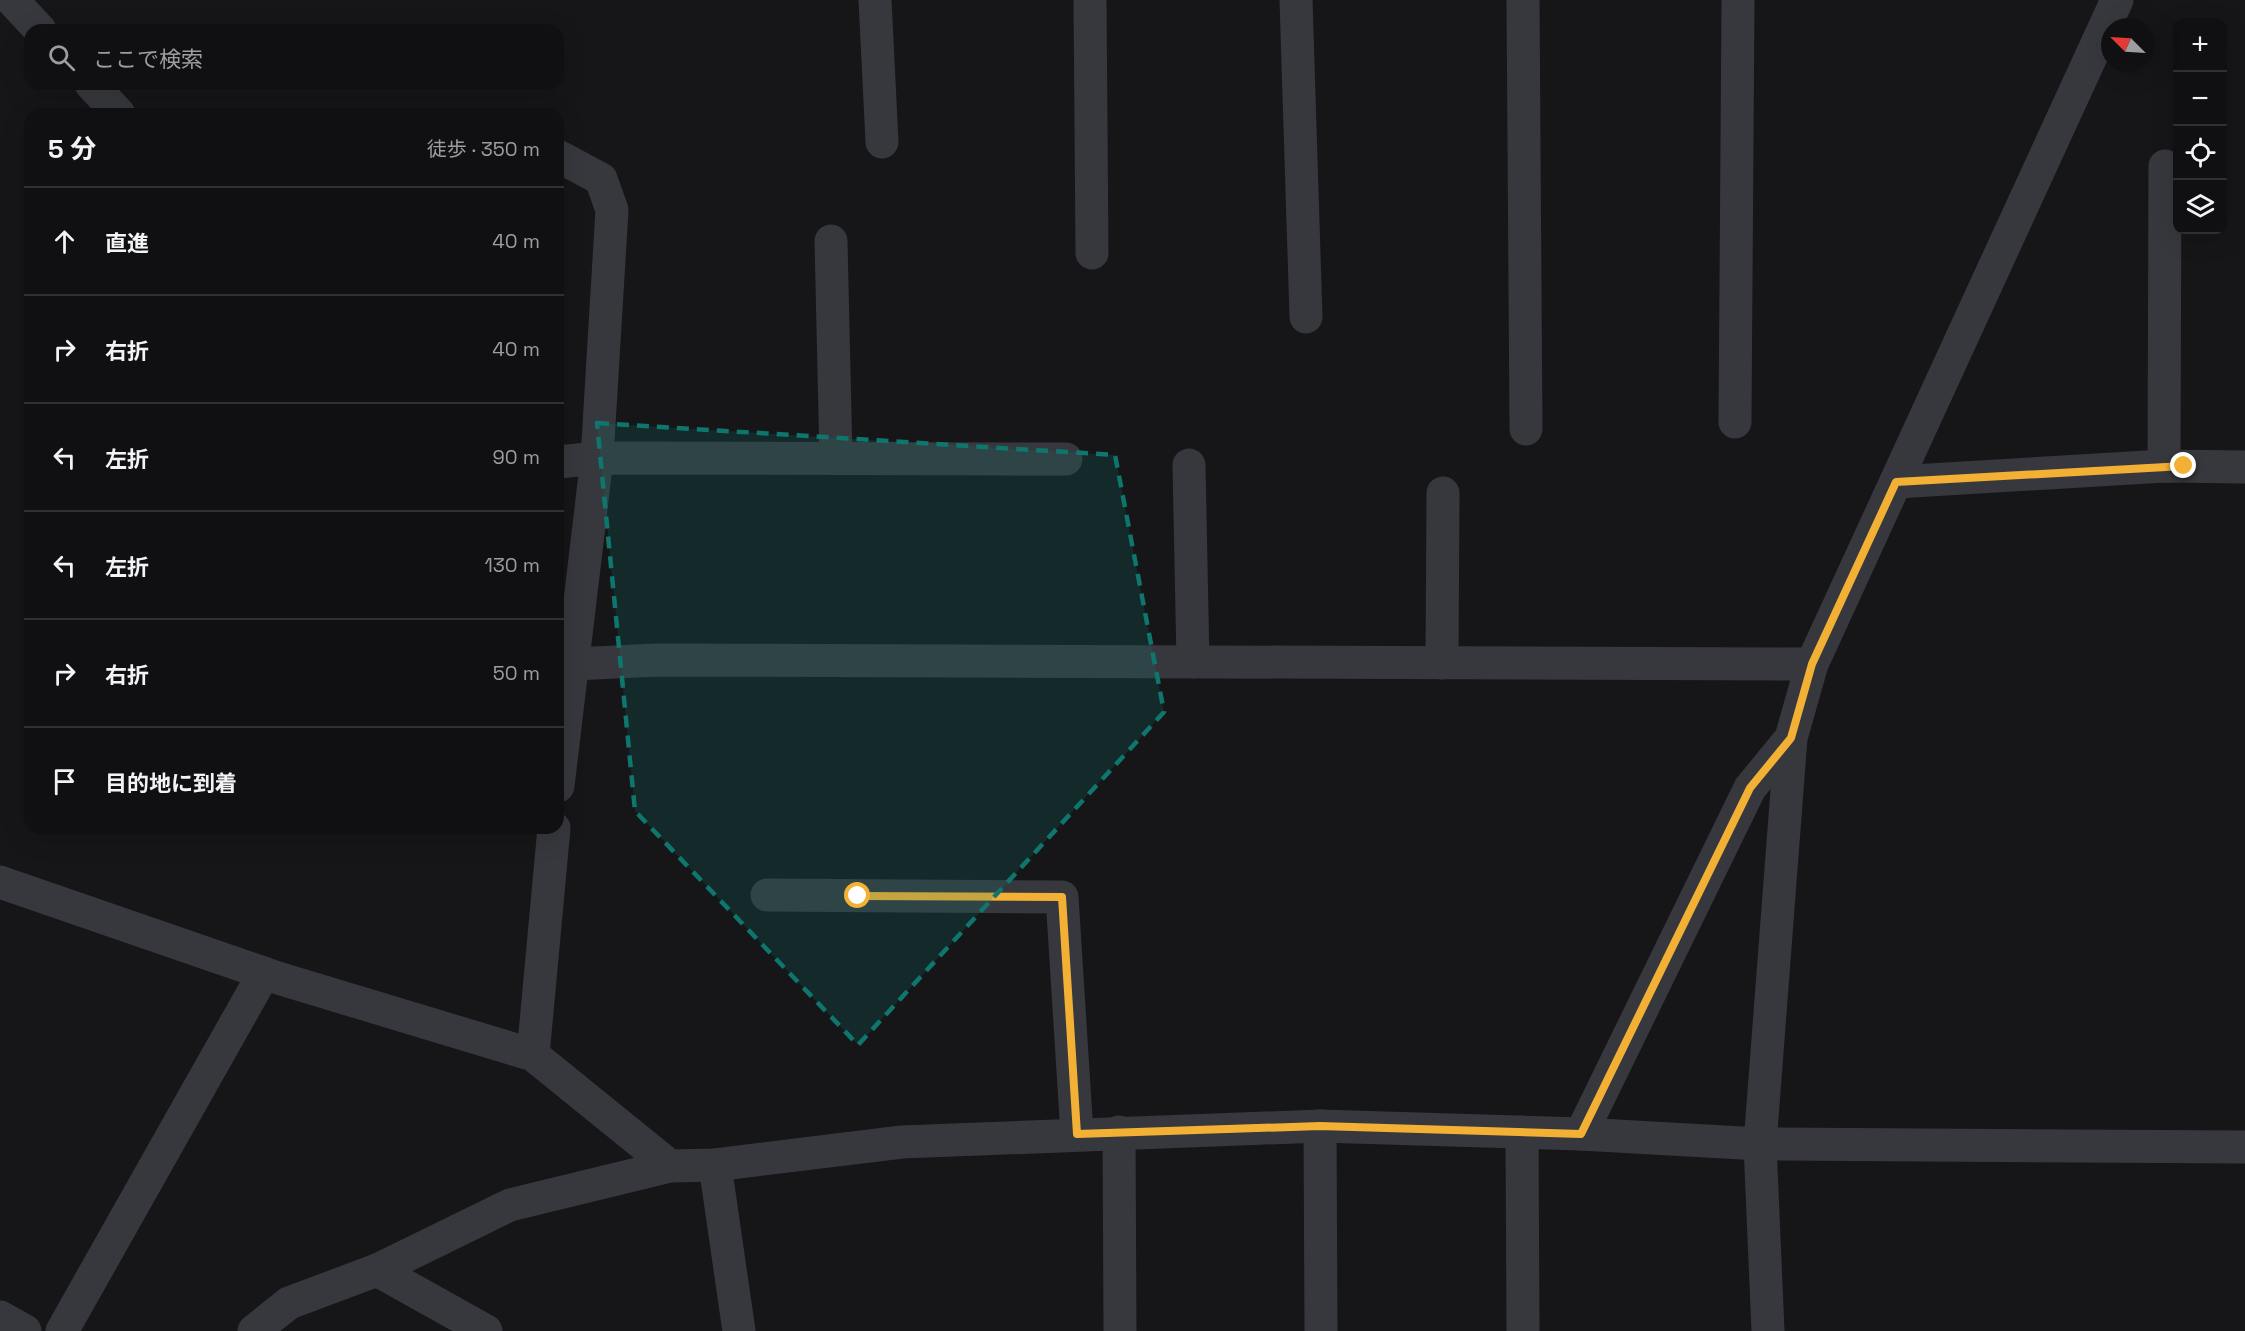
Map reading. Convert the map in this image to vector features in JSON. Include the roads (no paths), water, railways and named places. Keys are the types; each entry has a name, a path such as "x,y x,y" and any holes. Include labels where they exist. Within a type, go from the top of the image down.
{"street":[{"path":"12,0 34,24"},
{"path":"875,0 882,142"},
{"path":"1090,0 1092,253"},
{"path":"1296,0 1306,317"},
{"path":"1523,0 1526,429"},
{"path":"1736,422 1738,0"},
{"path":"1768,1331 1760,1144 1791,738 1812,664 2117,0"},
{"path":"97,90 113,108"},
{"path":"564,159 601,179 612,210 597,458 564,737"},
{"path":"2164,466 2165,166"},
{"path":"831,241 836,458"},
{"path":"564,461 597,458 1066,459"},
{"path":"1189,465 1193,662"},
{"path":"1896,482 2164,466 2245,467"},
{"path":"1442,663 1443,493"},
{"path":"574,664 657,660 1812,664"},
{"path":"1581,1134 1750,788 1791,738"},
{"path":"533,1055 553,834"},
{"path":"0,882 264,973 533,1055 670,1166"},
{"path":"767,895 1062,897 1077,1134"},
{"path":"62,1331 264,973"},
{"path":"254,1331 289,1303 377,1270 510,1205 670,1166 715,1165 902,1142 1320,1126 1581,1134 1760,1144 2245,1148"},
{"path":"1320,1126 1321,1331"},
{"path":"1119,1132 1120,1331"},
{"path":"1522,1132 1523,1331"},
{"path":"715,1165 739,1331"},
{"path":"377,1270 486,1331"},
{"path":"0,1317 26,1331"}]}
